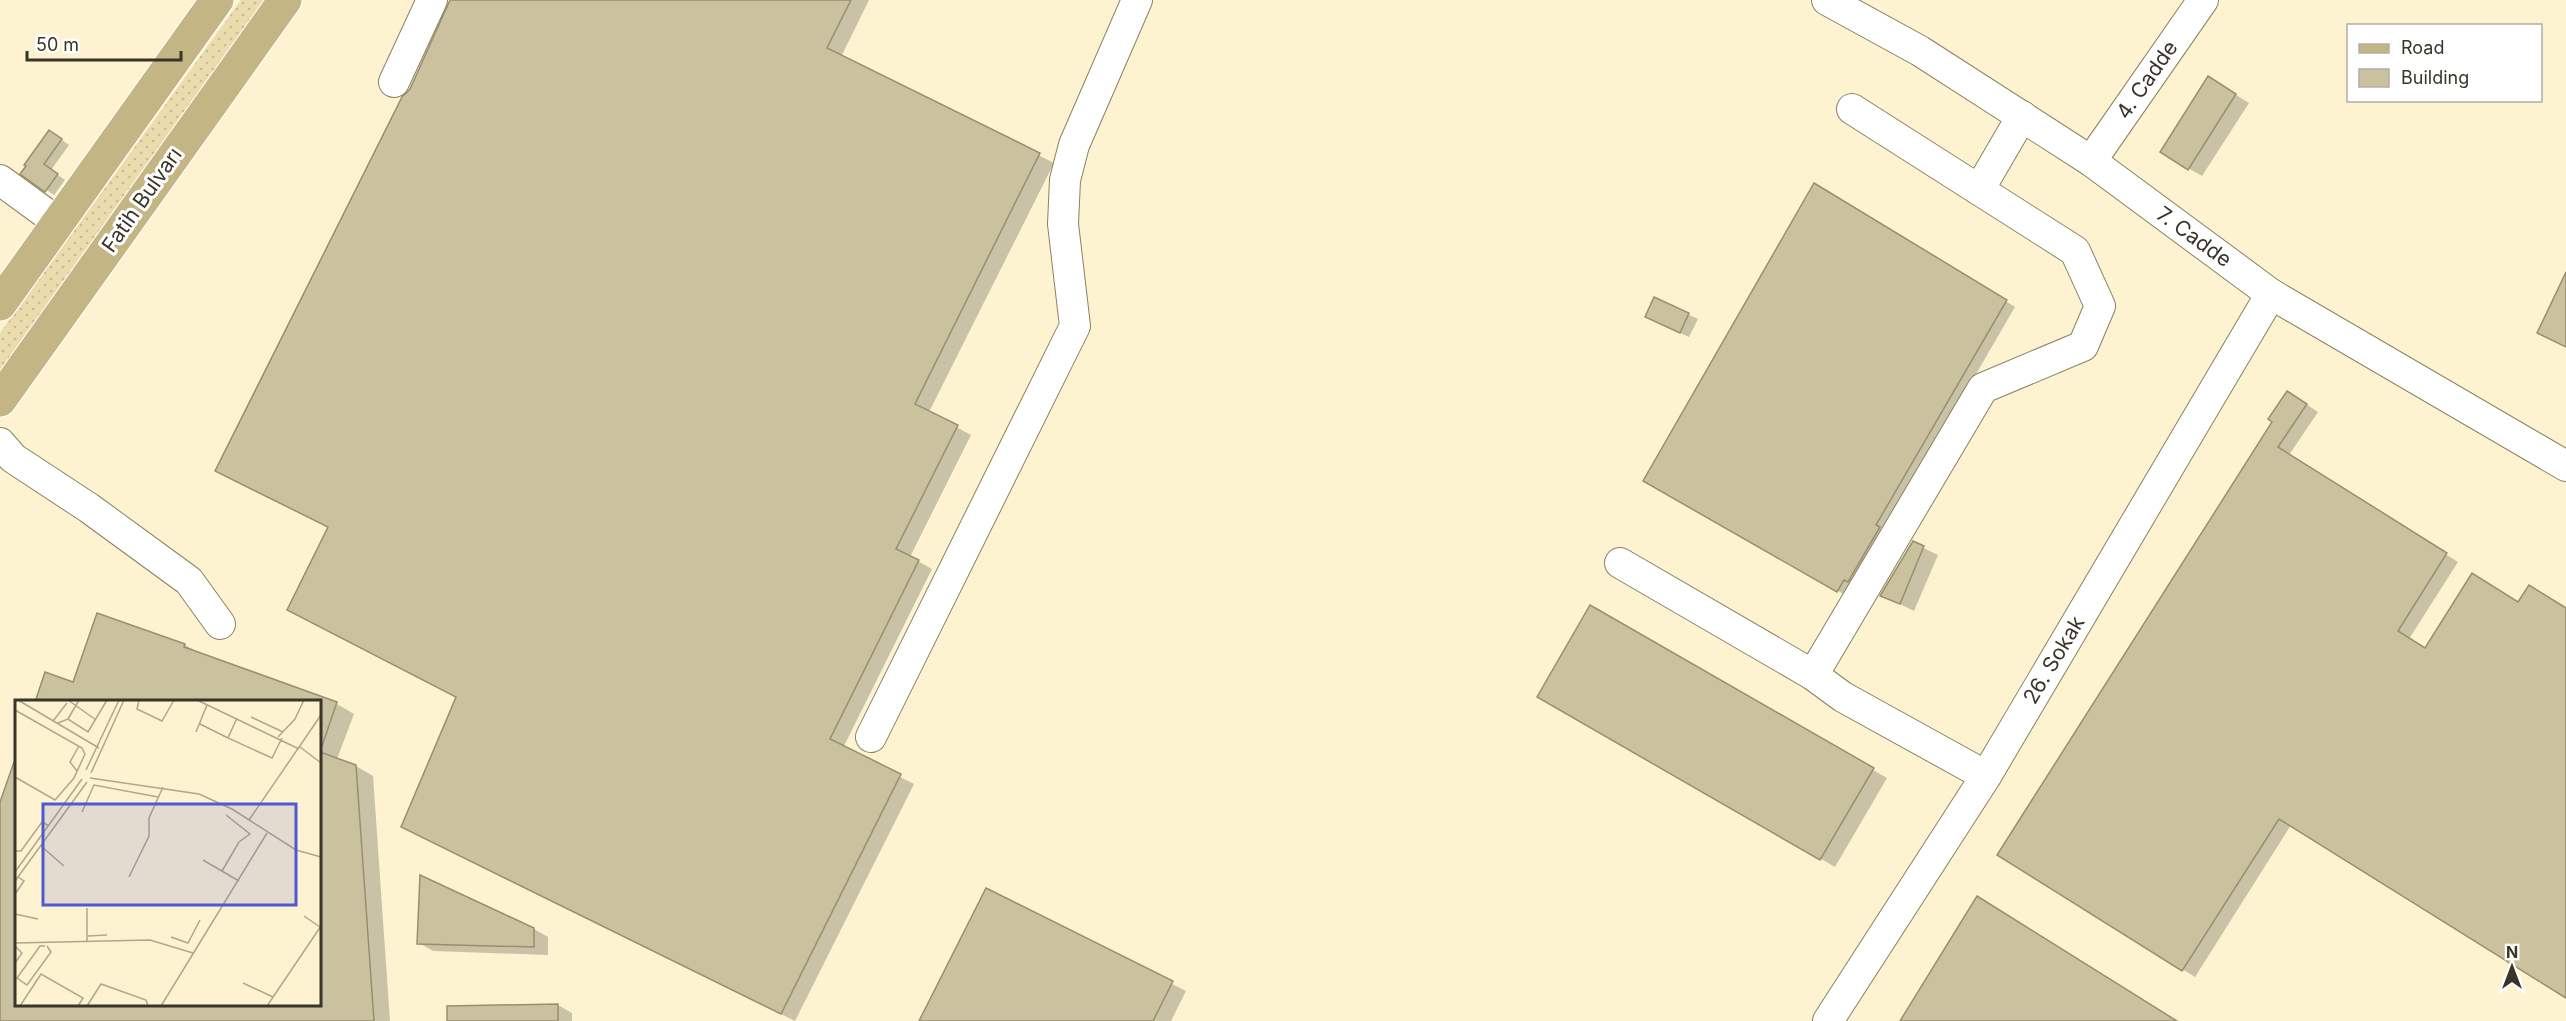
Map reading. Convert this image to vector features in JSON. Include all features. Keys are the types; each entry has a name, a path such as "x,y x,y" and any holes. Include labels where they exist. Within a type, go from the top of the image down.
{"main road":[{"path":"0,304 217,0"},
{"name":"Fatih Bulvarı","path":"0,400 285,0"}],"street":[{"path":"394,82 432,0"},
{"path":"872,737 1075,326 1063,224 1065,180 1074,145 1137,0"},
{"name":"7. Cadde","path":"1827,0 1920,51 2091,161 2271,294 2566,466"},
{"name":"4. Cadde","path":"2091,161 2203,0"},
{"path":"1813,675 1983,388 2083,346 2100,306 2075,251 1852,109"},
{"path":"1979,190 2022,116"},
{"path":"0,180 59,223"},
{"name":"26. Sokak","path":"1828,1021 1986,776 2271,294"},
{"path":"0,443 13,458 89,508 189,581 220,624"},
{"path":"1620,563 1813,675 1842,697 1986,776"}],"shaded area":[{"path":"241,0 272,0 0,382 0,333"}],"building":[{"path":"450,0 851,0 827,48 1040,153 915,404 958,425 896,549 919,560 830,739 901,774 781,1014 401,827 456,697 287,610 328,527 215,471 402,97 410,89"},
{"path":"2208,76 2236,94 2188,170 2160,152"},
{"path":"49,130 62,139 44,164 58,174 45,192 20,174"},
{"path":"1814,183 2007,300 1876,525 1880,527 1848,582 1844,580 1837,592 1643,481"},
{"path":"2566,272 2566,347 2537,333"},
{"path":"1654,297 1689,313 1680,333 1645,317"},
{"path":"2287,391 2307,404 2278,447 2447,553 2398,631 2425,648 2472,573 2518,602 2529,585 2566,608 2566,998 2279,819 2182,971 1997,855 2272,422 2268,419"},
{"path":"1913,541 1924,546 1900,604 1880,596"},
{"path":"1590,605 1874,768 1820,860 1537,697"},
{"path":"97,613 337,702 322,746 321,700 36,700 45,672 73,682"},
{"path":"321,752 356,765 374,1021 0,1021 0,802 14,762 15,1006 321,1006"},
{"path":"420,875 534,928 534,947 417,944"},
{"path":"986,888 1173,981 1153,1021 919,1021"},
{"path":"1977,896 2177,1021 1900,1021"},
{"path":"558,1004 558,1021 447,1021 447,1006"}]}
